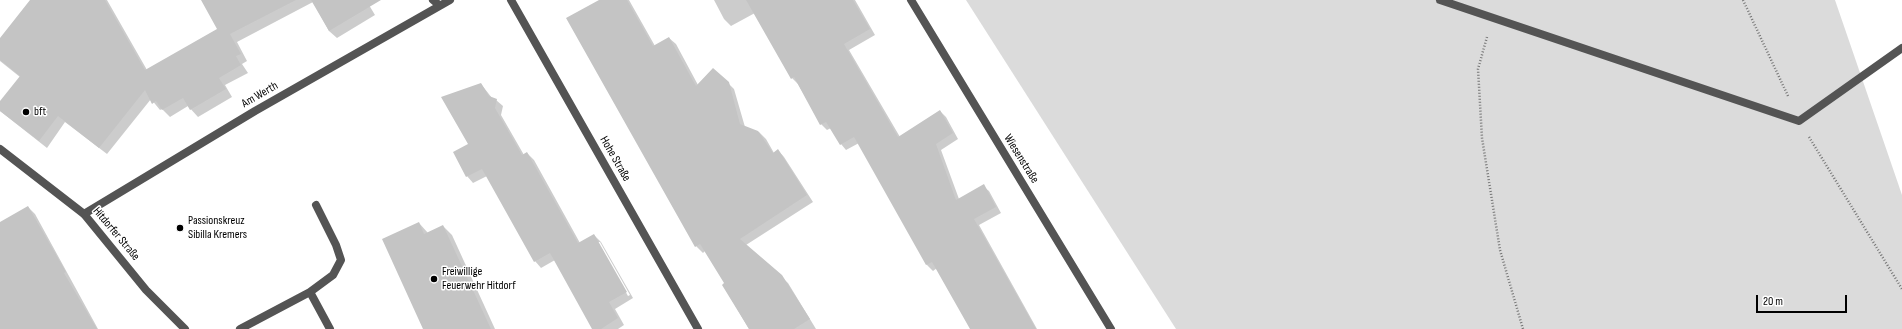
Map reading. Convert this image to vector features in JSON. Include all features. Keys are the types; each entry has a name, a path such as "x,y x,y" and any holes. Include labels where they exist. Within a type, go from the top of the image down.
{"street":[{"name":"Am Werth","path":"84,214 436,3 450,0"},
{"name":"Hohe Straße","path":"511,0 698,329"},
{"name":"Wiesenstraße","path":"911,0 1111,329"},
{"path":"1440,0 1492,19 1799,121 1902,48"},
{"name":"Hitdorfer Straße","path":"0,149 84,214 146,290 185,329"},
{"path":"240,329 310,292 333,275 341,260 336,245 316,205"},
{"path":"310,292 330,329"}],"path":[{"path":"1743,0 1799,121 1902,289"},
{"path":"1492,19 1478,69 1482,138 1500,250 1523,329"}],"shaded area":[{"path":"966,0 1835,0 1902,195 1902,329 1176,329"}],"building":[{"path":"30,0 105,0 145,70 217,29 201,0 296,0 230,34 241,54 236,56 241,65 219,78 226,89 190,110 183,98 162,110 156,101 152,104 145,90 99,148 58,116 39,141 0,111 0,101 20,76 0,60 0,38"},
{"path":"311,0 381,0 329,31"},
{"path":"599,0 627,0 653,46 669,37 696,86 713,68 729,82 740,124 758,131 773,153 778,149 807,195 740,239 782,275 810,319 794,329 749,329 722,285 724,283 700,244 695,247 566,18"},
{"path":"746,0 853,0 870,29 844,44 898,137 940,110 953,133 936,144 956,200 984,184 996,207 974,219 1036,329 970,329 932,262 926,265 854,137 840,145 826,122 820,125 794,77 791,79"},
{"path":"481,83 489,96 497,99 495,108 522,155 527,152 578,243 594,234 627,292 609,302 618,318 601,329 592,329 550,253 534,262 482,169 466,177 453,152 468,144 441,97"},
{"path":"28,206 66,272 64,273 97,329 0,329 0,222"},
{"name":"Freiwillige Feuerwehr Hitdorf","path":"419,222 424,234 443,225 491,329 423,329 382,239"}],"place":[{"name":"bft","path":"26,112"},
{"name":"Passionskreuz Sibilla Kremers","path":"180,228"},
{"name":"Freiwillige Feuerwehr Hitdorf","path":"434,279"}]}
